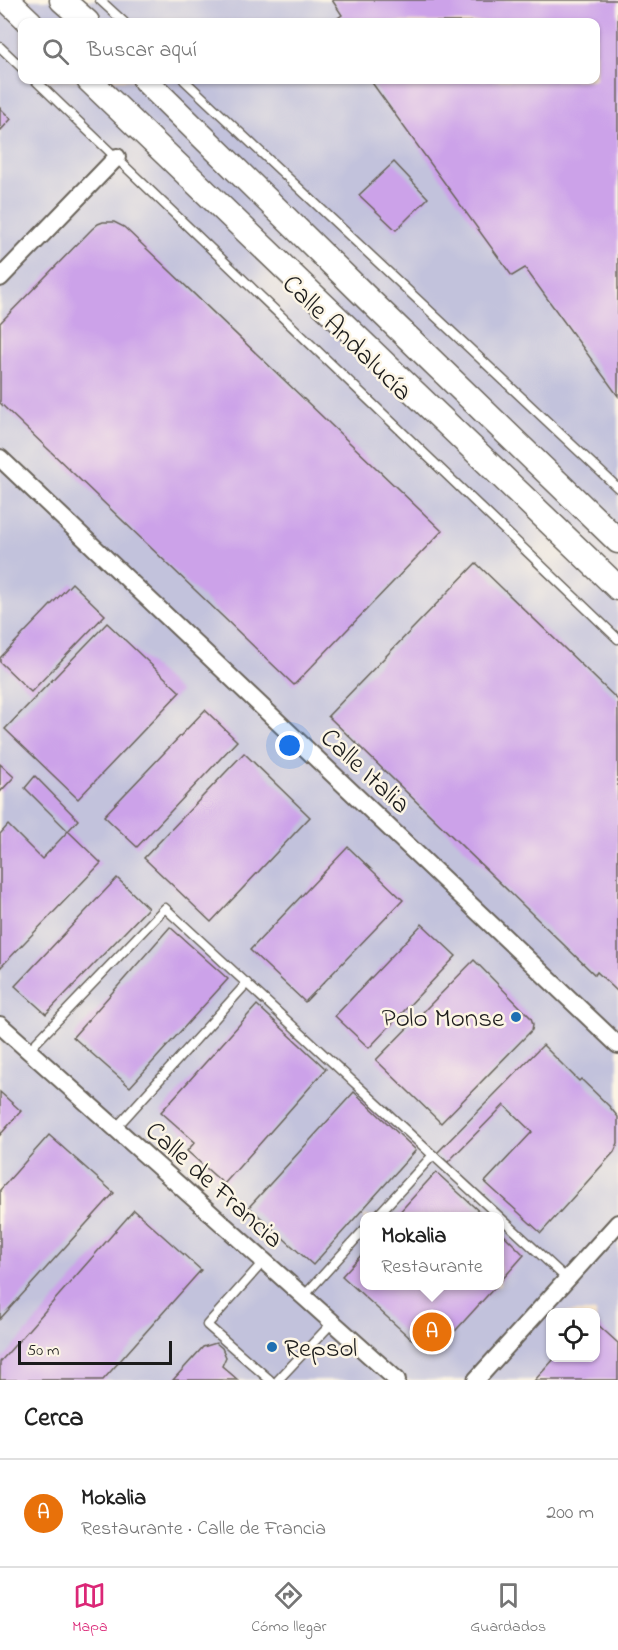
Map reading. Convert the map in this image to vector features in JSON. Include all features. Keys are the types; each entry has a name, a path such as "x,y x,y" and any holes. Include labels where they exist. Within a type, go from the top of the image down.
{"main road":[{"path":"7,0 26,18"},
{"path":"62,0 82,18"},
{"name":"Calle Andalucía","path":"93,84 618,588"},
{"name":"Calle Andalucía","path":"149,84 618,541"}],"street":[{"path":"0,278 117,157"},
{"name":"Calle Italia","path":"0,458 618,1045"},
{"name":"Calle de Francia","path":"0,1025 397,1380"},
{"path":"476,1380 618,1223"}],"lane":[{"path":"100,0 120,18"},
{"path":"0,47 18,64"},
{"name":"Calle Andalucía","path":"39,84 618,639"},
{"path":"188,84 618,488"},
{"path":"28,1051 165,908 495,1212"},
{"path":"115,1129 247,983"},
{"path":"381,1212 433,1155"},
{"path":"504,1221 567,1279"},
{"path":"304,1296 360,1234"},
{"path":"264,1261 207,1324 270,1380"},
{"path":"278,1380 333,1322"}],"shaded area":[{"path":"0,0 618,0 618,1380 0,1380"}],"building":[{"path":"332,0 618,0 618,396 525,268 512,276 373,84 600,84 600,18 338,18 342,15"},
{"path":"0,108 11,119 0,131"},
{"path":"394,162 428,198 396,230 359,195"},
{"path":"103,222 114,222 124,227 442,531 294,685 0,403 0,323 92,229"},
{"path":"476,563 618,700 618,992 597,972 595,975 328,716"},
{"path":"72,583 105,615 31,692 0,662 0,658"},
{"path":"107,623 180,692 78,799 5,729"},
{"path":"205,710 237,741 137,847 104,816"},
{"path":"244,753 310,817 211,922 144,858"},
{"path":"0,764 14,777 0,792"},
{"path":"35,776 78,820 68,831 25,788"},
{"path":"8,825 42,859 68,831 101,863 0,968 0,834"},
{"path":"348,847 403,900 305,1002 250,950"},
{"path":"117,878 148,908 46,1014 15,986"},
{"path":"422,924 456,956 369,1048 335,1016"},
{"path":"170,927 228,979 130,1087 73,1037"},
{"path":"474,960 531,1018 532,1030 441,1123 376,1060"},
{"path":"257,1005 326,1069 224,1184 187,1151 195,1142 161,1112"},
{"path":"543,1045 618,1117 618,1143 614,1152 541,1233 485,1182 532,1132 504,1105 447,1163 437,1153"},
{"path":"0,1092 21,1111 0,1135"},
{"path":"354,1092 416,1150 313,1265 249,1207"},
{"path":"49,1135 114,1193 0,1319 0,1190"},
{"path":"436,1172 480,1212 400,1212"},
{"path":"134,1210 201,1270 103,1380 0,1380 0,1362"},
{"path":"504,1235 524,1255 504,1278"},
{"path":"360,1256 360,1290 492,1290 446,1341 431,1346 421,1345 410,1338 342,1276"},
{"path":"600,1327 618,1343 618,1380 535,1380 551,1362 600,1362"},
{"path":"216,1343 222,1348 226,1357 222,1366 238,1380 173,1380 203,1347"}],"place":[{"name":"Polo Monse","path":"516,1017"},
{"name":"Mokalia","path":"432,1332"},
{"name":"Repsol","path":"272,1347"}]}
